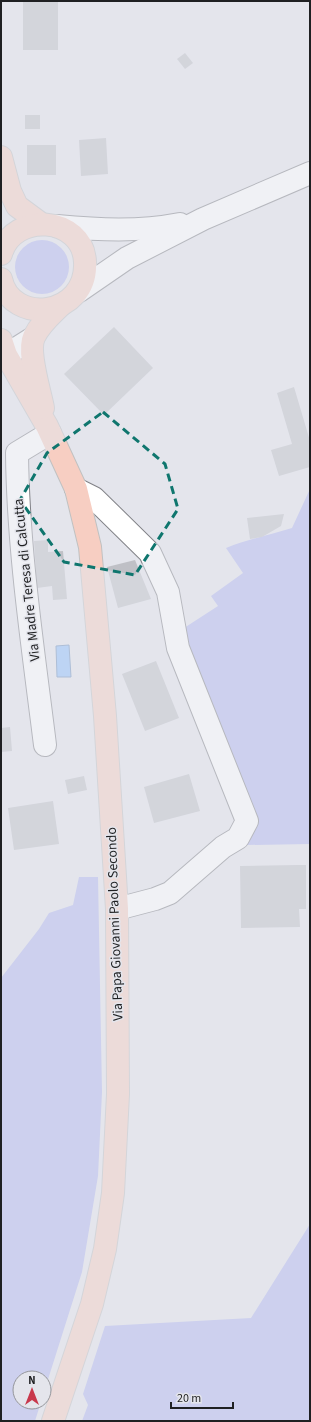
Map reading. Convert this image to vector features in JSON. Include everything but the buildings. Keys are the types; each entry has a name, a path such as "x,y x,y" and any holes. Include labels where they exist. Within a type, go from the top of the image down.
{"main road":[{"path":"1,157 10,191 18,206 49,224 71,234 80,246 85,261 85,276 79,291 71,300 60,306 44,310 27,307 12,298 2,284 1,279"},
{"path":"1,254 3,248 12,235 25,226 49,224"},
{"path":"49,429 32,357 33,338 44,322 60,306"},
{"path":"3,350 49,429"},
{"name":"Via Papa Giovanni Paolo Secondo","path":"49,429 76,489 83,517 93,572 106,716 117,909 118,1094 113,1193 105,1249 92,1304 54,1421"}],"street":[{"path":"79,291 127,258 203,219 310,173"},
{"path":"49,224 89,229 130,230 154,228 203,219"},
{"path":"3,350 33,338"},
{"name":"Via Madre Teresa di Calcutta","path":"45,745 30,626 18,504 18,452 49,429"},
{"path":"76,489 94,498 150,553 168,592 178,648 248,821 238,838 222,847 170,893 155,900 117,909"}],"highlighted area":[{"path":"103,412 165,464 178,509 135,575 64,562 20,500 47,453"}],"shaded area":[{"path":"42,240 52,242 61,248 67,257 69,267 67,277 61,286 52,292 42,294 32,292 23,286 17,277 15,267 17,257 23,248 32,242"},
{"path":"310,489 310,844 246,845 181,630 218,606 211,596 243,573 226,548 292,528"},
{"path":"69,645 71,677 57,677 56,646"},
{"path":"79,877 98,877 102,1092 98,1176 82,1272 51,1370 12,1370 12,1410 38,1410 35,1421 1,1421 1,978 39,929 49,913 73,905"},
{"path":"310,1224 310,1421 82,1421 88,1405 83,1394 105,1326 251,1318"}]}
